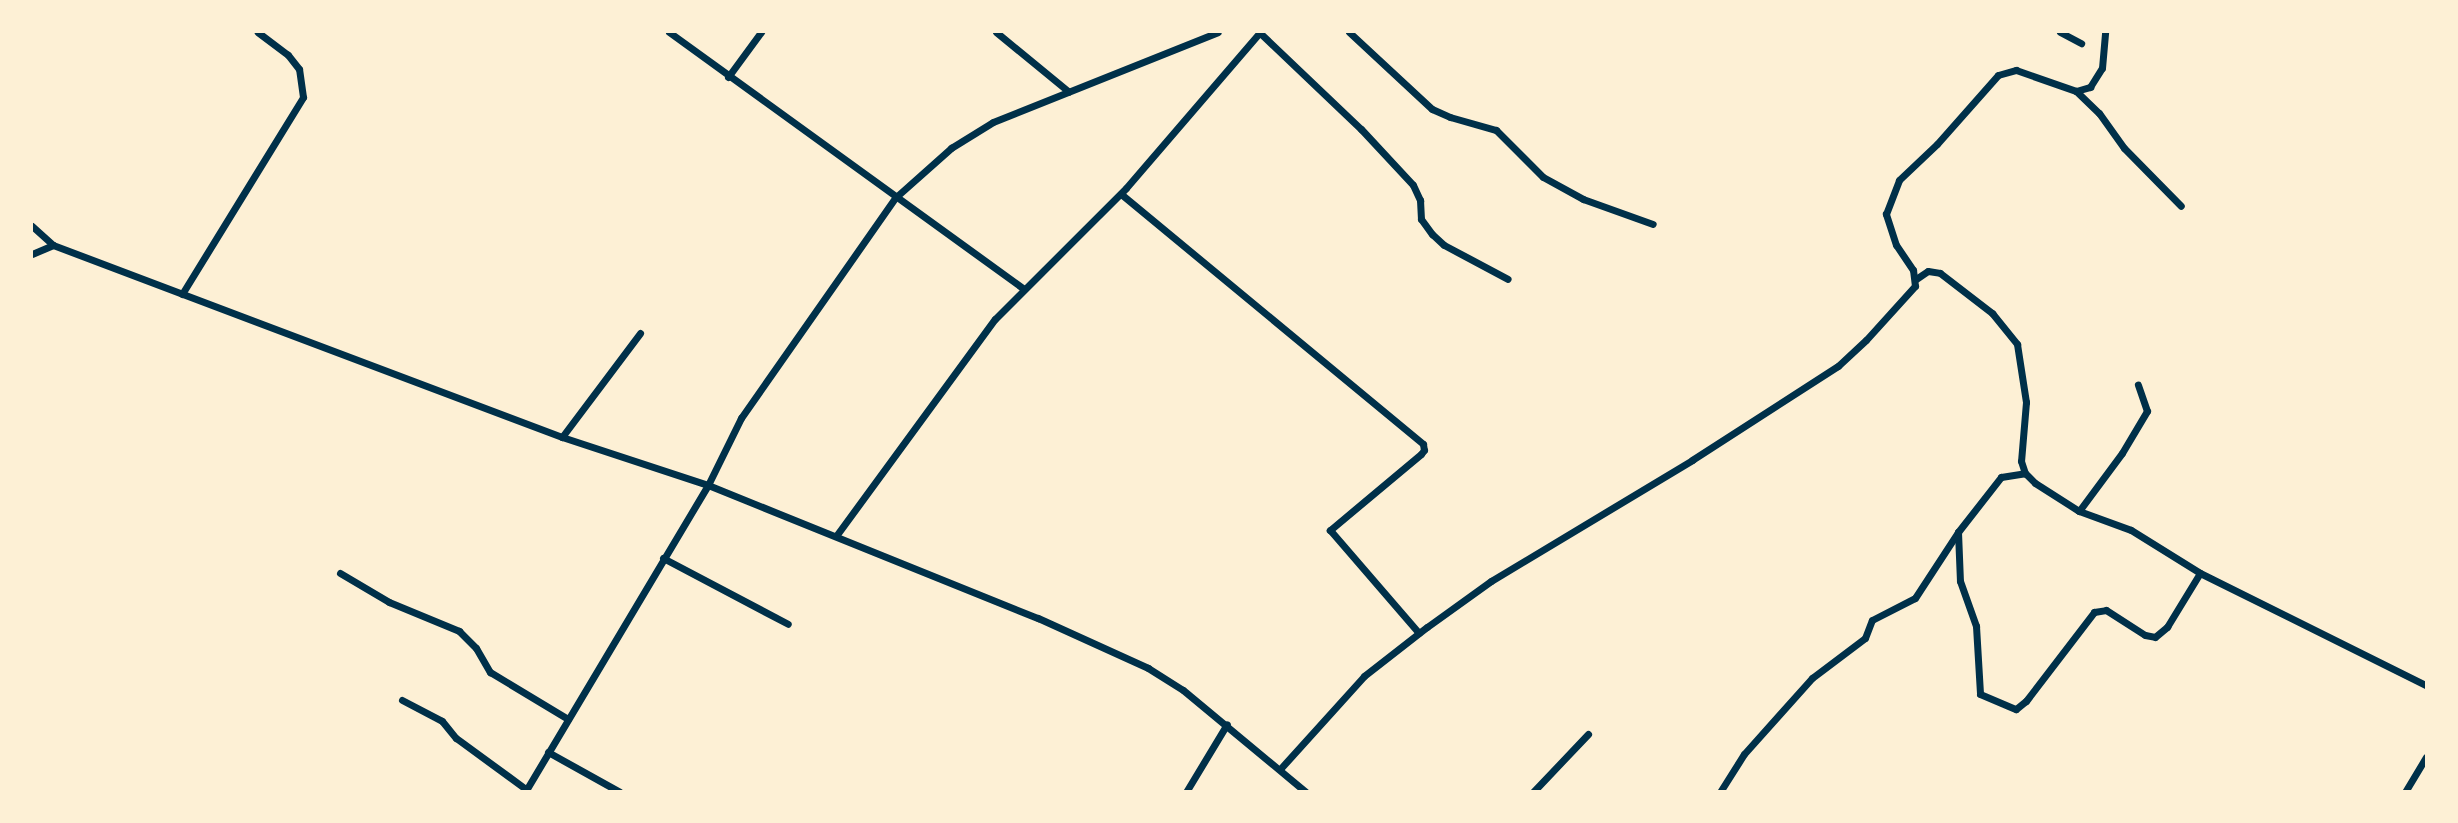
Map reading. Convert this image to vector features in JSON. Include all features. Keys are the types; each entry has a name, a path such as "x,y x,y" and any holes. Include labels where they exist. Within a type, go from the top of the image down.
{"street":[{"path":"181,294 303,97 299,69 288,55 258,32"},
{"path":"668,32 1024,289"},
{"path":"728,77 761,32"},
{"path":"996,32 1069,92"},
{"path":"1196,32 1204,38"},
{"path":"402,700 442,721 456,738 526,791 708,485 741,418 896,197 936,160 973,133 1217,32"},
{"path":"836,536 970,352 1024,289 1121,194 1260,32 1361,129 1413,185 1420,200 1422,219 1432,234 1444,245 1508,279"},
{"path":"1349,32 1432,109 1496,130 1543,177 1583,199 1653,224"},
{"path":"2060,32 2081,43"},
{"path":"2076,91 2090,87 2098,78 2105,32"},
{"path":"1916,279 1896,245 1886,214 1899,180 1937,144 1998,75 2016,70 2076,91 2099,113 2124,148 2181,206"},
{"path":"1121,194 1423,444 1421,454 1330,530 1419,633"},
{"path":"32,226 53,245 562,438 708,485 1038,618 1149,668 1227,724 1306,792"},
{"path":"32,254 53,245"},
{"path":"1281,768 1364,677 1419,633 1491,581 1692,460 1838,366 1907,295 1916,279 1928,271 1940,273 1992,313 2017,344 2026,402 2021,461 2025,473 2054,497 2079,511 2131,530 2200,573 2427,685"},
{"path":"562,438 640,332"},
{"path":"2079,511 2122,453 2147,411 2138,385"},
{"path":"1720,792 1744,754 1812,678 1865,638 1872,620 1915,598 1958,532 2001,477 2025,473"},
{"path":"1958,532 1960,581 1976,626 1980,694 2017,709 2094,612 2110,611 2145,635 2155,636 2166,627 2200,573"},
{"path":"663,558 788,624"},
{"path":"341,573 389,602 459,631 476,648 490,672 568,719"},
{"path":"1186,792 1227,724"},
{"path":"1533,792 1588,734"},
{"path":"548,752 620,792"},
{"path":"2405,792 2427,757"}]}
